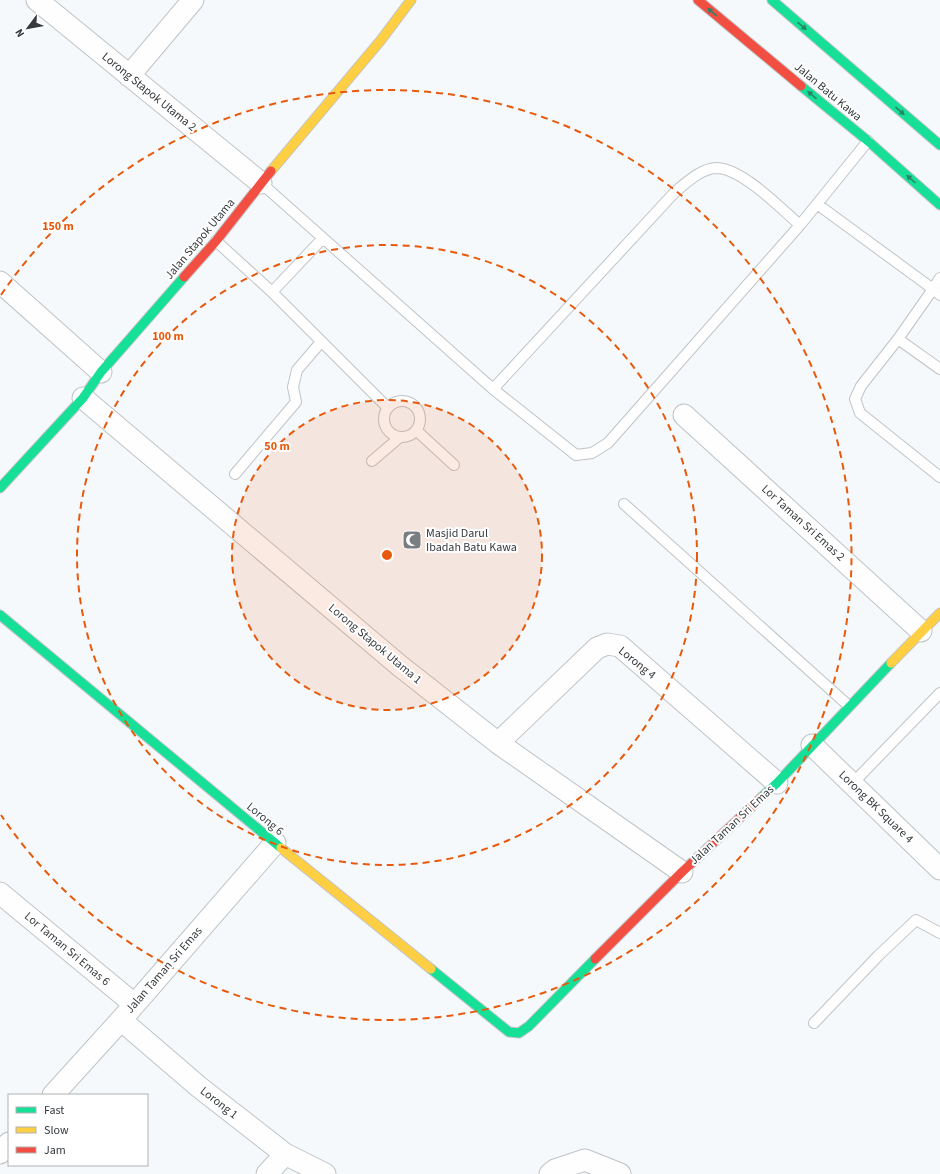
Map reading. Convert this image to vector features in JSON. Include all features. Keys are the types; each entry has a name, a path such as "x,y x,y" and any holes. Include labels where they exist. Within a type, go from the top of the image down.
{"main road":[{"name":"Jalan Stapok Utama","path":"0,488 83,398 101,372 216,242 260,183 381,40 411,0"},
{"name":"Jalan Batu Kawa","path":"698,0 868,141 940,205"},
{"path":"772,0 940,145"},
{"name":"Jalan Taman Sri Emas","path":"519,1033 529,1026 682,872 777,783 849,706 940,613"},
{"name":"Lorong 6","path":"0,615 275,843 509,1032 519,1033"}],"street":[{"name":"Lorong Stapok Utama 2","path":"37,0 260,183"},
{"path":"129,76 193,0"},
{"path":"0,282 101,372"},
{"name":"Lorong Stapok Utama 1","path":"83,398 400,666 498,743 682,872"},
{"name":"Lor Taman Sri Emas 2","path":"684,415 921,631"},
{"name":"Lorong 4","path":"498,743 597,648 607,644 620,646 777,783"},
{"name":"Lorong BK Square 4","path":"812,745 940,869"},
{"name":"Jalan Taman Sri Emas","path":"54,1094 128,1012 275,843"},
{"name":"Lor Taman Sri Emas 6","path":"0,893 128,1012"},
{"name":"Lorong 1","path":"128,1012 199,1087 285,1154 325,1174"},
{"path":"267,1174 285,1154"},
{"path":"550,1174 555,1170 585,1160 620,1174"}],"lane":[{"path":"260,183 494,389 576,455 592,453 608,443 800,225 868,141"},
{"path":"494,389 675,192 688,180 702,172 716,168 733,171 757,188 800,225"},
{"path":"817,204 936,292"},
{"path":"272,292 323,238"},
{"path":"216,242 272,292 388,408"},
{"path":"940,278 936,292 861,386 855,399 860,413 940,477"},
{"path":"898,339 940,370"},
{"path":"235,474 296,402 293,387 296,370 321,342"},
{"path":"372,461 400,438 412,435 420,426 420,415 414,405 403,401 393,404 388,408 384,418 386,428 390,433 400,438"},
{"path":"416,431 454,465"},
{"path":"624,504 849,706"},
{"path":"852,784 940,693"},
{"path":"814,1023 878,956 916,920 940,933"}],"traffic: fast":[{"path":"772,0 940,145"},
{"path":"801,86 868,141 940,205"},
{"path":"0,488 83,398 101,372 184,277"},
{"path":"0,615 281,848"},
{"path":"762,797 891,663"},
{"path":"431,969 509,1032 519,1033 529,1026 595,959"}],"traffic: slow":[{"path":"271,171 381,40 411,0"},
{"path":"891,663 940,613"},
{"path":"281,848 431,969"}],"traffic: jam":[{"path":"698,0 801,86"},
{"path":"184,277 216,241 271,171"},
{"path":"595,959 682,872 762,797"}],"place":[{"name":"Masjid Darul Ibadah Batu Kawa","path":"412,540"}]}
